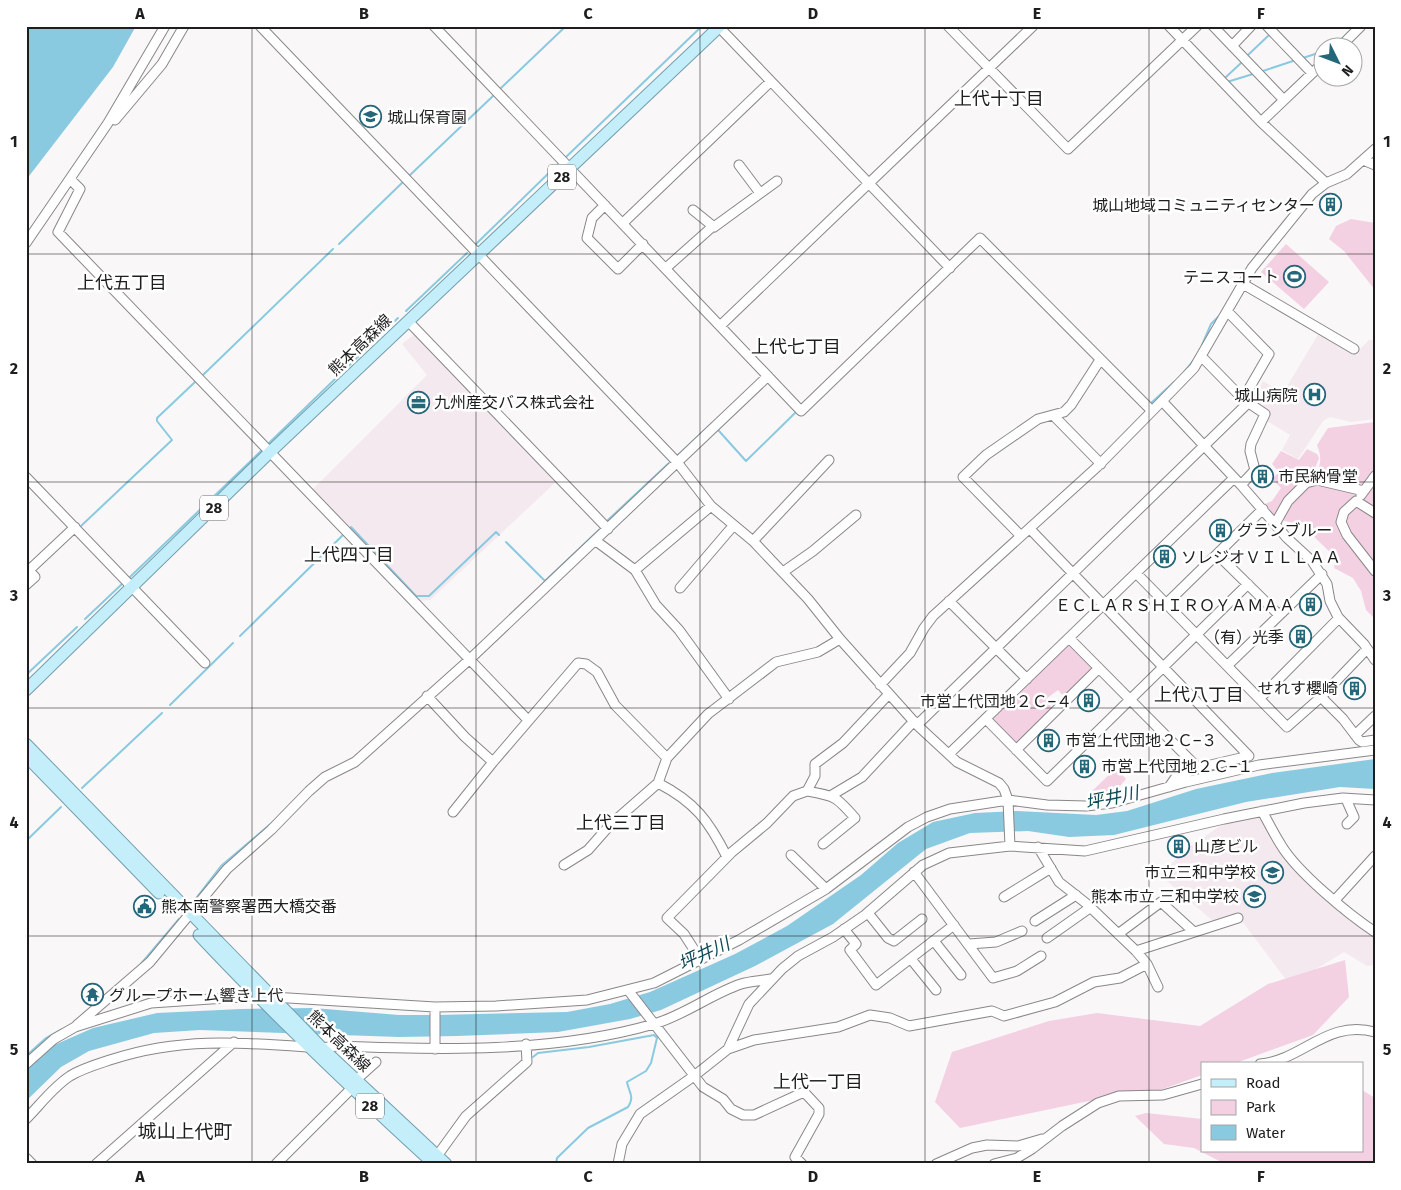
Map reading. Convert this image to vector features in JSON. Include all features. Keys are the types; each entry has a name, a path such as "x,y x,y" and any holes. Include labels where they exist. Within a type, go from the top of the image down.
{"main road":[{"name":"熊本高森線","path":"26,690 133,588 270,452 719,27"},
{"name":"熊本高森線","path":"26,744 187,917 256,996 308,1047 353,1084 438,1162"},
{"name":"熊本高森線","path":"26,756 187,917 322,1048 353,1084"}],"street":[{"path":"26,243 108,124 165,26"},
{"path":"108,124 113,123 162,64 184,26"},
{"path":"260,26 677,462 710,506 752,541 783,572 888,695 957,762 999,783 1004,789 1008,803 1010,843"},
{"path":"434,26 801,411 980,238 1152,411"},
{"path":"948,26 1068,150 1197,26"},
{"path":"720,326 1033,26"},
{"path":"1169,26 1261,122 1326,183"},
{"path":"1213,26 1284,100"},
{"path":"1232,46 1251,26"},
{"path":"1261,122 1312,73 1267,26"},
{"path":"1349,38 1361,26"},
{"path":"719,27 950,268"},
{"path":"622,223 770,82"},
{"path":"880,685 900,666 910,653 924,628 950,601 1101,464 1194,368 1252,268 1312,194 1326,183 1347,174 1375,149"},
{"path":"1363,160 1375,165"},
{"path":"739,165 760,193"},
{"path":"71,180 80,189 58,232 528,720"},
{"path":"666,268 712,226 740,209 777,181"},
{"path":"605,204 592,218 587,238 618,269 643,244"},
{"path":"693,210 712,226"},
{"path":"1244,284 1354,350"},
{"path":"832,795 862,777 1205,447 1246,401 1269,354 1227,311"},
{"path":"408,321 608,529"},
{"path":"1201,356 1246,401 1265,414 1265,418 1250,451 1255,470 1241,485"},
{"path":"1022,536 963,477 986,455 1038,419 1069,408 1100,360"},
{"path":"26,1064 54,1039 75,1027 131,980 227,869 271,830 309,791 325,777 355,762 469,660 768,376"},
{"path":"1162,401 1263,509 1287,538 1312,560 1327,584 1330,601 1339,618 1375,660"},
{"path":"1053,415 1101,464"},
{"path":"752,541 829,460"},
{"path":"1375,476 1344,512 1341,522 1347,535 1375,571"},
{"path":"26,477 205,663"},
{"path":"949,754 1234,478"},
{"path":"1276,524 1288,501 1306,483 1316,480 1364,491"},
{"path":"1356,500 1375,513"},
{"path":"636,570 710,506"},
{"path":"1167,603 1263,509"},
{"path":"783,572 813,551 856,515"},
{"path":"680,588 733,526"},
{"path":"26,585 35,577 27,570 75,527"},
{"path":"1030,529 1072,575 1250,756 1198,768 1176,777 1169,787"},
{"path":"596,541 636,570 656,605 679,630 729,699"},
{"path":"1217,554 1278,615"},
{"path":"1136,573 1287,727 1321,697 1367,649"},
{"path":"1228,665 1322,574"},
{"path":"986,719 1046,781 1248,584"},
{"path":"950,601 1027,679"},
{"path":"1260,698 1339,618"},
{"path":"1069,638 1198,768"},
{"path":"564,865 588,850 610,825 658,783 667,758 708,714 776,662 818,652 840,639"},
{"path":"453,812 492,762 578,663 586,664 598,672 615,705 667,758"},
{"path":"1016,750 1099,668"},
{"path":"807,791 815,776 815,764 843,743 888,695"},
{"path":"427,696 465,737 492,762"},
{"path":"1321,697 1362,742 1375,740"},
{"path":"1355,735 1375,716"},
{"path":"75,1027 151,1003 256,996 435,1009 553,1003 587,1000 630,992 654,983 739,940 826,889 892,839 927,817 950,809 1008,803 1086,806 1112,803 1259,765 1375,750"},
{"path":"658,783 678,793 704,816 727,857"},
{"path":"700,959 684,934 667,918 727,857 793,796 807,791 832,795 839,799 855,818 823,844"},
{"path":"728,1048 750,1004 771,979 798,956 868,913 923,865 949,853 1010,843 1085,851 1304,803 1346,798 1375,800"},
{"path":"1346,798 1354,817 1347,824"},
{"path":"1262,811 1281,846 1294,863 1335,900 1375,932"},
{"path":"1038,847 1060,882 1091,907 1136,950 1147,964 1158,987"},
{"path":"791,855 826,889"},
{"path":"1335,900 1371,867 1375,856"},
{"path":"1004,897 1051,868"},
{"path":"914,872 993,978 1017,971 1041,956"},
{"path":"1035,921 1076,895"},
{"path":"1118,934 1161,902 1194,932"},
{"path":"1047,938 1091,907"},
{"path":"868,913 888,938 894,941 922,919"},
{"path":"1136,950 1238,918"},
{"path":"844,929 856,944 850,950 876,985 954,925"},
{"path":"968,944 996,942 1022,931"},
{"path":"934,941 961,975"},
{"path":"911,958 936,990"},
{"path":"618,1164 622,1144 640,1114 694,1076 728,1048 754,1040 838,1027 870,1015 890,1018 909,1026 992,1011 1004,1016 1055,1002 1094,982 1120,978 1147,964"},
{"path":"26,1119 61,1083 92,1066 160,1048 204,1042 234,1042 322,1048 336,1046 435,1048 526,1044 581,1038 653,1020 741,984 771,979"},
{"path":"630,992 703,1087 723,1099 731,1109 743,1115 754,1115 804,1092 819,1108 819,1114 795,1157 802,1164"},
{"path":"435,1009 435,1048"},
{"path":"1268,1062 1283,1058 1318,1039 1351,1028 1375,1032"},
{"path":"96,1164 234,1042"},
{"path":"438,1162 466,1116 527,1062 526,1044"},
{"path":"276,1164 376,1062"},
{"path":"994,1164 1017,1158 1098,1103 1119,1096 1163,1095 1201,1084"},
{"path":"936,1164 972,1148 988,1145 1018,1146 1047,1138"},
{"path":"26,1158 32,1164"}],"shaded area":[{"name":"城山病院","path":"1322,328 1360,349 1369,340 1375,340 1375,419 1351,422 1330,417 1323,421 1298,459 1282,450 1290,435 1267,421 1270,412 1253,397 1263,381 1283,393"},
{"path":"416,333 557,481 430,600 418,601 311,491 427,375 402,344"},
{"name":"熊本市立 三和中学校","path":"1259,816 1285,854 1357,924 1375,937 1373,965 1367,966 1344,952 1290,985 1238,916 1214,922 1160,875 1185,850 1223,824"}],"green space":[{"path":"1351,219 1375,223 1375,290 1344,251 1329,239 1336,226"},
{"name":"テニスコート","path":"1286,244 1329,282 1304,309 1261,272"},
{"path":"1375,422 1375,619 1366,610 1361,591 1353,578 1334,568 1336,558 1303,526 1282,520 1290,504 1318,470 1320,455 1317,445 1328,428"},
{"path":"1307,449 1317,454 1319,458 1310,480 1275,517 1265,504 1272,501 1281,488 1272,479 1279,472 1272,464 1281,451 1299,460"},
{"path":"1070,643 1095,668 1065,698 1058,690 1046,699 1053,710 1017,744 1014,744 991,720 991,717"},
{"path":"1116,768 1126,779 1115,792 1088,801 1085,798"},
{"path":"1345,960 1349,997 1313,1035 1239,1062 1201,1062 1201,1075 1160,1090 1084,1102 960,1128 935,1102 952,1052 1049,1021 1097,1013 1200,1026 1268,984"},
{"path":"1364,1091 1375,1098 1375,1164 1225,1164 1202,1152 1364,1152"},
{"path":"1146,1113 1201,1119 1201,1152 1194,1148 1164,1144 1135,1116"}],"water":[{"path":"26,26 136,26 113,67 26,180"},
{"path":"1375,759 1375,789 1340,787 1246,802 1114,835 1069,837 1028,831 970,833 926,849 833,924 755,966 661,1010 630,1019 558,1032 457,1036 399,1037 200,1030 154,1033 89,1051 61,1067 26,1101 26,1069 43,1050 93,1028 157,1013 241,1009 313,1008 399,1015 438,1015 567,1012 610,1004 650,992 735,954 787,926 861,875 898,843 933,822 975,813 1017,811 1096,815 1127,811 1196,789 1272,773"}],"waterway":[{"path":"501,88 566,26"},
{"path":"566,157 702,26"},
{"path":"1248,55 1268,36"},
{"path":"1303,58 1314,54"},
{"path":"1260,72 1296,60"},
{"path":"1226,77 1241,63"},
{"path":"1227,82 1253,74"},
{"path":"409,176 493,96"},
{"path":"476,244 558,164"},
{"path":"339,244 404,181"},
{"path":"203,375 333,249"},
{"path":"406,311 467,253"},
{"path":"1202,345 1211,324 1218,317"},
{"path":"269,443 398,318"},
{"path":"1184,372 1194,360"},
{"path":"81,526 172,440 157,421 157,418 195,382"},
{"path":"1150,404 1174,382"},
{"path":"719,431 746,461 795,413"},
{"path":"678,455 712,423"},
{"path":"130,577 261,451"},
{"path":"608,520 669,463"},
{"path":"351,527 416,596 429,596 496,532 499,535"},
{"path":"506,542 545,581 600,529"},
{"path":"240,636 343,535"},
{"path":"85,619 122,584"},
{"path":"26,675 77,627"},
{"path":"170,705 233,643"},
{"path":"82,788 162,713"},
{"path":"26,841 61,807"},
{"path":"190,906 221,866 274,821"},
{"path":"140,965 179,919"},
{"path":"82,1015 92,1007"},
{"path":"26,1056 46,1038 62,1029"},
{"path":"533,1057 538,1053 589,1047 654,1035 657,1038 651,1063 646,1071 627,1082 631,1097 628,1107 588,1128 557,1158 556,1164"}],"place":[{"name":"城山保育園","path":"371,117"},
{"name":"城山地域コミュニティセンター","path":"1331,205"},
{"name":"テニスコート","path":"1295,277"},
{"name":"城山病院","path":"1314,395"},
{"name":"九州産交バス株式会社","path":"418,402"},
{"name":"市民納骨堂","path":"1262,476"},
{"name":"グランブルー","path":"1221,530"},
{"name":"ソレジオＶＩＬＬＡＡ","path":"1165,557"},
{"name":"ＥＣＬＡＲＳＨＩＲＯＹＡＭＡＡ","path":"1311,605"},
{"name":"（有）光季","path":"1300,637"},
{"name":"せれす櫻崎","path":"1354,688"},
{"name":"市営上代団地２Ｃ―４","path":"1088,701"},
{"name":"市営上代団地２Ｃ―３","path":"1049,740"},
{"name":"市営上代団地２Ｃ―１","path":"1085,766"},
{"name":"山彦ビル","path":"1178,846"},
{"name":"市立三和中学校","path":"1272,872"},
{"name":"熊本市立 三和中学校","path":"1255,896"},
{"name":"熊本南警察署西大橋交番","path":"145,906"},
{"name":"グループホーム響き上代","path":"93,995"}],"district":[{"name":"上代十丁目","path":"999,99"},
{"name":"上代五丁目","path":"122,283"},
{"name":"上代七丁目","path":"796,347"},
{"name":"上代四丁目","path":"349,555"},
{"name":"上代八丁目","path":"1199,695"},
{"name":"上代三丁目","path":"621,823"},
{"name":"上代一丁目","path":"818,1082"},
{"name":"城山上代町","path":"185,1131"}],"water label":[{"name":"坪井川","path":"1112,798"},
{"name":"坪井川","path":"704,954"}]}
